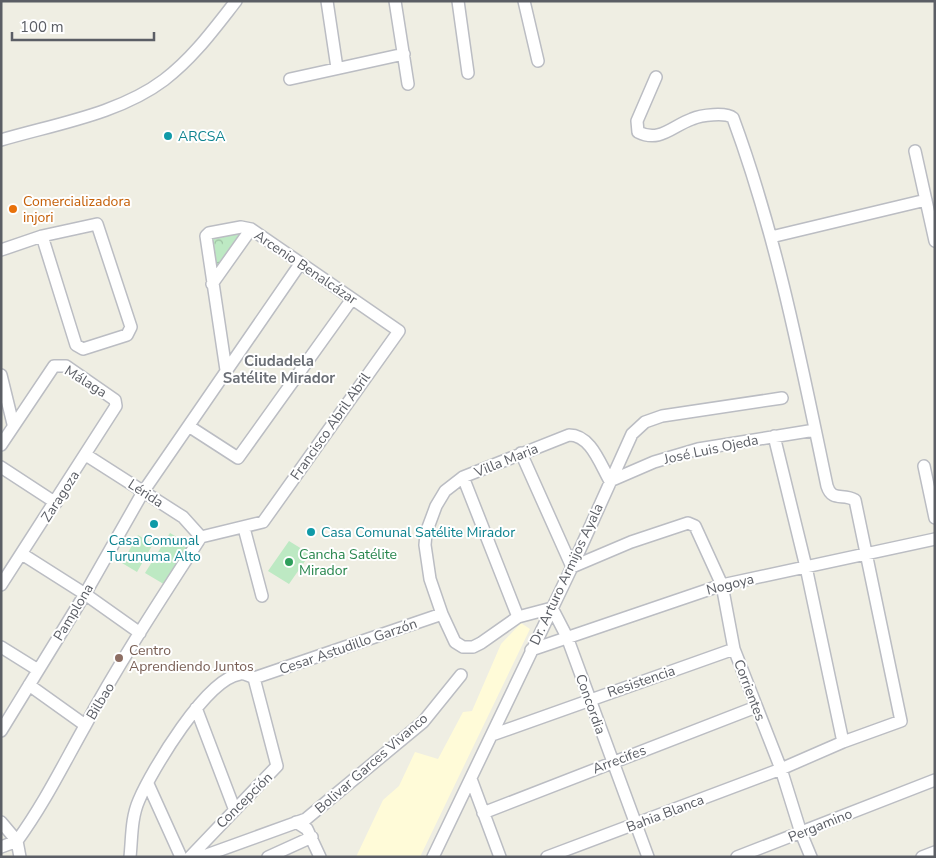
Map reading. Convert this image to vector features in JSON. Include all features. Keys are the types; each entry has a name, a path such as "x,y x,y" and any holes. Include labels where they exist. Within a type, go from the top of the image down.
{"street":[{"path":"1,140 114,106 164,80 202,44 236,1"},
{"path":"326,1 337,68"},
{"path":"396,1 408,84"},
{"path":"458,1 468,73"},
{"path":"524,1 538,61"},
{"path":"290,79 404,54"},
{"path":"656,77 637,121 638,132 644,135 660,136 692,119 724,115 731,116 749,164 771,237 829,494 835,498 848,496 855,500 867,553"},
{"path":"915,151 935,241"},
{"path":"771,237 926,200"},
{"path":"1,250 42,236 97,224 131,327 127,335 83,349 76,345 42,236"},
{"name":"Arcenio Benalcázar","path":"212,284 207,234 241,227 251,229 399,331"},
{"path":"226,370 212,284 251,229"},
{"name":"Pamplona","path":"1,731 85,594 143,492 190,427 226,370 300,264"},
{"path":"190,427 238,458 352,299"},
{"name":"Francisco Abril Abril","path":"244,528 263,522 399,331"},
{"name":"Málaga","path":"13,424 51,368 59,365 66,366 115,400 116,406"},
{"path":"1,445 13,424 2,379"},
{"name":"Dr. Arturo Armijos Ayala","path":"433,857 492,735 530,650 572,567 632,434 645,422 662,416 782,398"},
{"name":"Zaragoza","path":"1,584 56,503 116,406"},
{"name":"José Luis Ojeda","path":"610,482 654,462 698,449 815,430"},
{"name":"Villa Maria","path":"518,617 473,647 463,647 455,642 442,614 425,555 426,533 444,491 463,477 569,435 578,435 586,441 610,482"},
{"path":"774,436 806,567 843,742"},
{"path":"521,453 572,567"},
{"name":"Lérida","path":"86,455 183,517 201,537"},
{"path":"924,466 935,518"},
{"path":"1,467 56,503"},
{"path":"463,477 518,617 552,608"},
{"name":"Corrientes","path":"572,567 631,542 692,523 722,585 734,649 782,769 801,833 811,857"},
{"path":"201,537 244,528 262,596"},
{"name":"Bilbao","path":"17,841 53,786 85,725 140,632 201,537"},
{"name":"Nogoya","path":"530,650 722,585 935,539"},
{"name":"Bahia Blanca","path":"547,857 782,769 843,742 901,721 867,553"},
{"path":"22,554 140,632"},
{"name":"Concordia","path":"552,608 567,637 648,857"},
{"name":"Cesar Astudillo Garzón","path":"254,678 442,614"},
{"path":"1,647 38,670"},
{"name":"Resistencia","path":"492,735 734,649"},
{"path":"130,857 134,816 167,747 196,708 229,677 242,673 254,678"},
{"name":"Bolivar Garces Vivanco","path":"201,857 296,822 312,814 423,722 461,675"},
{"name":"Concepción","path":"190,857 234,808 277,766 254,678"},
{"path":"29,685 85,725"},
{"name":"Arrecifes","path":"483,812 756,707"},
{"path":"196,708 234,808"},
{"path":"922,783 935,772"},
{"path":"471,779 500,857"},
{"path":"922,783 935,780"},
{"name":"Pergamino","path":"737,857 922,783"},
{"path":"148,784 181,857"},
{"path":"1,822 17,841 20,857"},
{"path":"296,822 303,825 312,836 320,857"},
{"path":"268,857 312,836"},
{"path":"1,847 17,841"},
{"path":"922,857 935,852"}],"shaded area":[{"path":"521,623 530,629 420,857 356,857 383,800 399,786 415,752 438,759 463,712 472,711 501,644"}],"green space":[{"path":"242,233 215,269 211,237"},
{"path":"170,533 192,546 167,586 145,573"},
{"path":"138,535 153,544 137,572 122,563"},
{"name":"Cancha Satélite Mirador","path":"289,541 310,554 289,584 268,571"}],"place":[{"name":"ARCSA","path":"168,136"},
{"name":"Comercializadora injori","path":"13,209"},
{"name":"Casa Comunal Turunuma Alto","path":"154,524"},
{"name":"Casa Comunal Satélite Mirador","path":"311,532"},
{"name":"Cancha Satélite Mirador","path":"289,562"},
{"name":"Centro Aprendiendo Juntos","path":"119,658"}],"district":[{"name":"Ciudadela Satélite Mirador","path":"279,370"}]}
